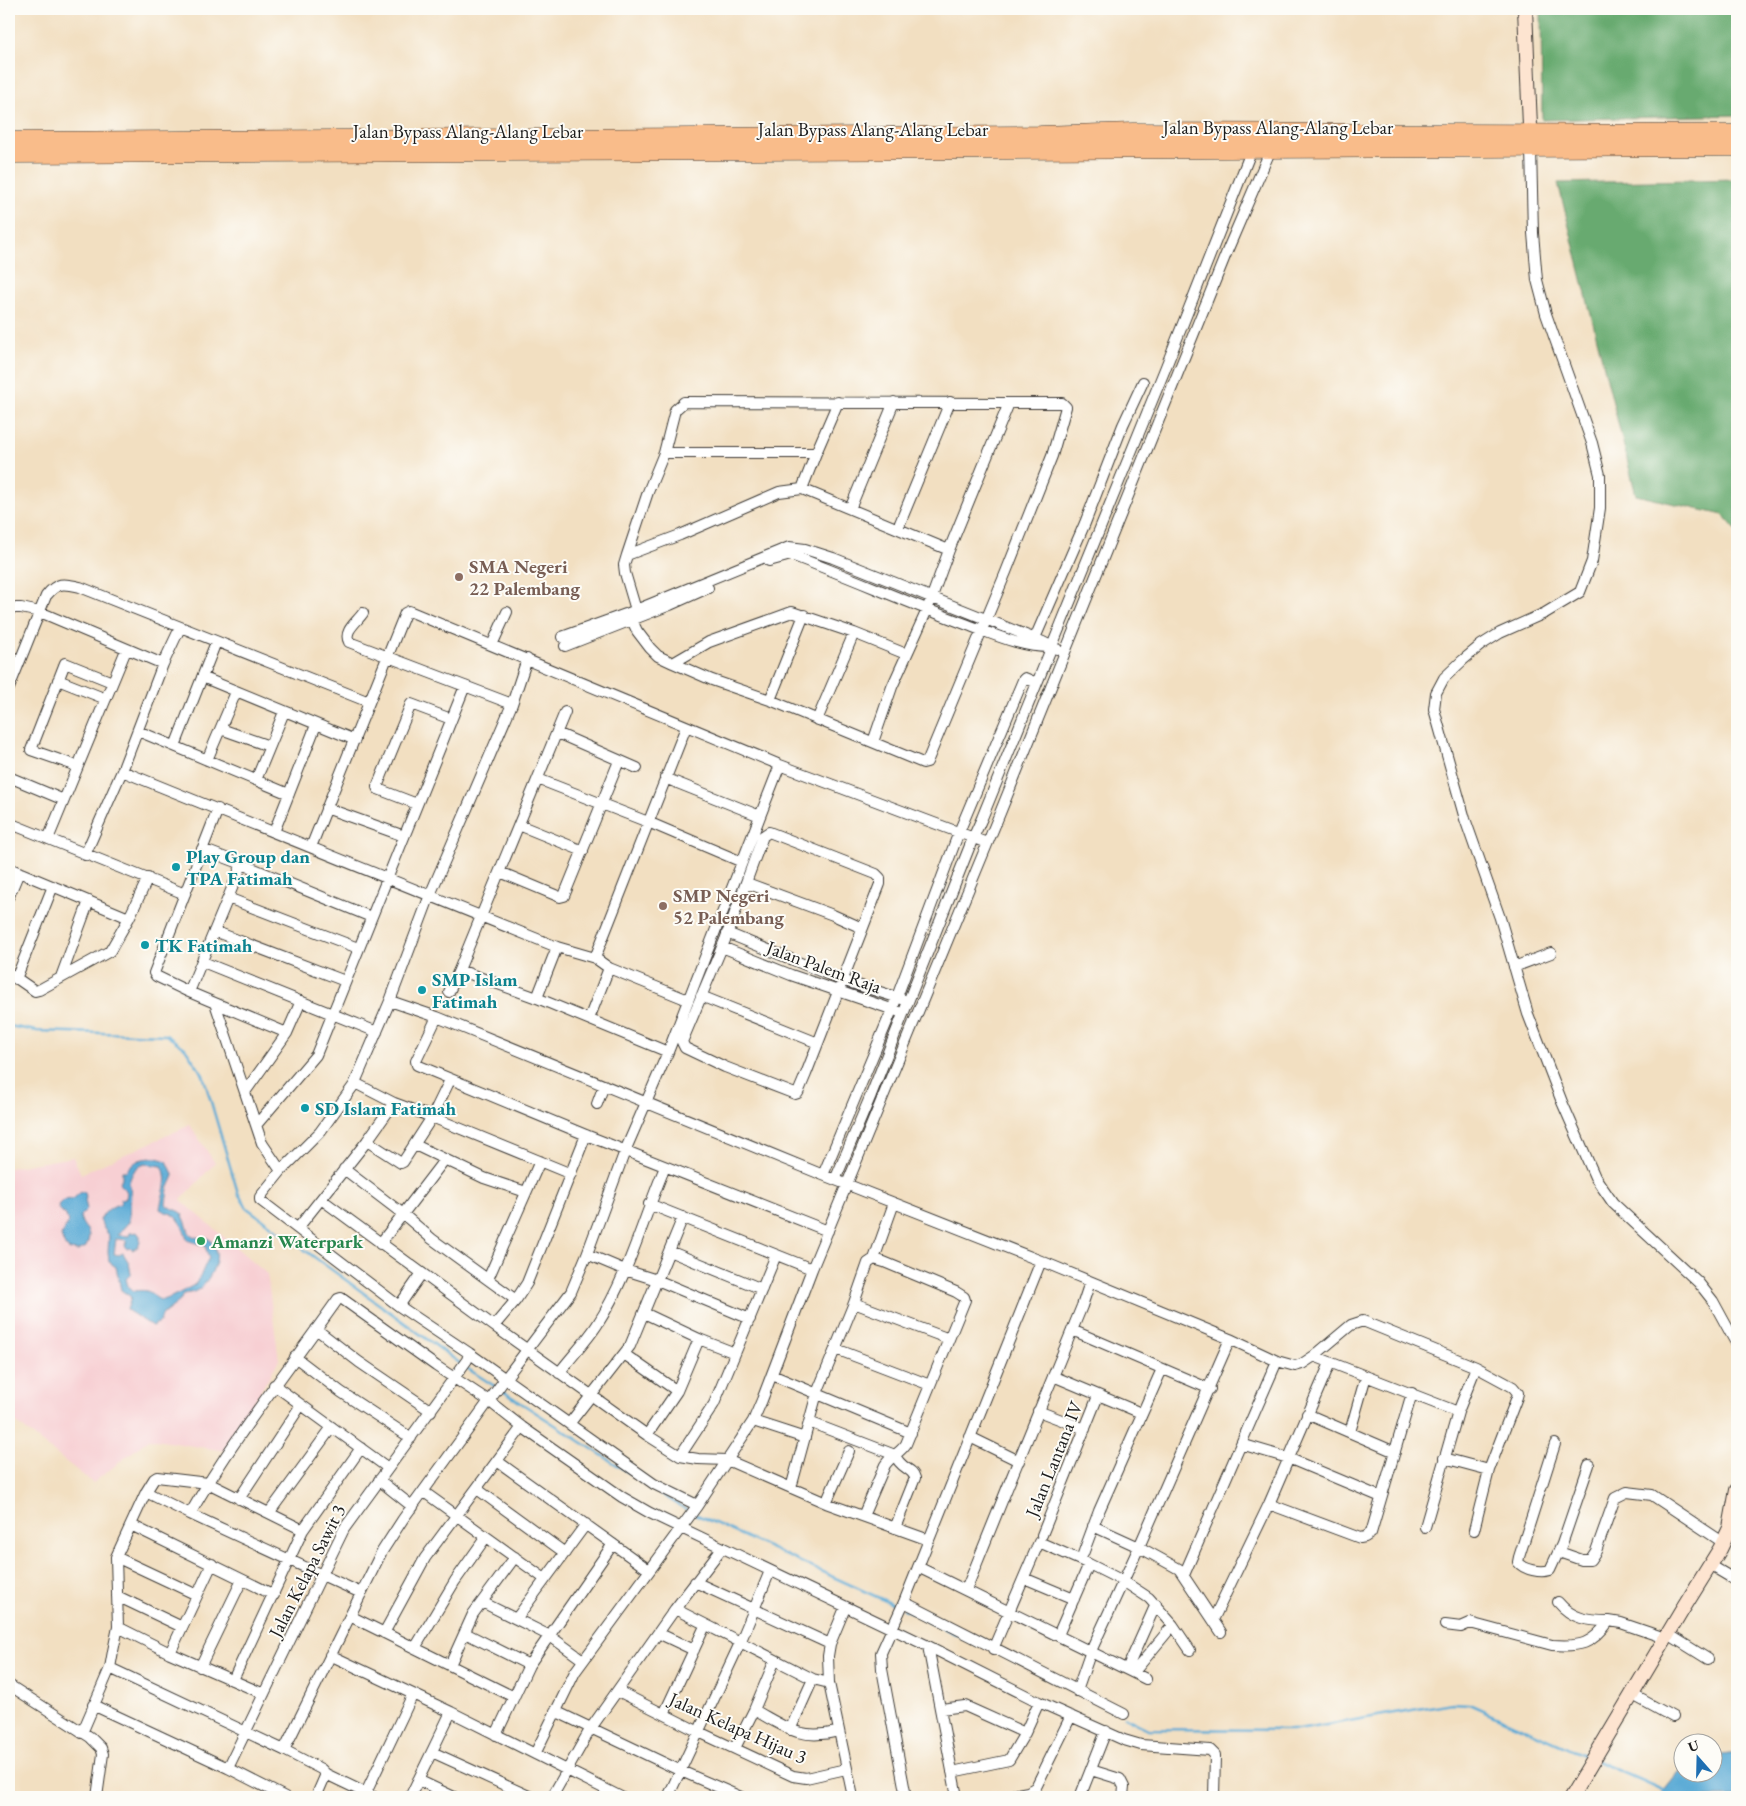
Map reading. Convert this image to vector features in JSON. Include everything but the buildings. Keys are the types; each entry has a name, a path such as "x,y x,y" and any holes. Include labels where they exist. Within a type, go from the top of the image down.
{"highway":[{"name":"Jalan Bypass Alang-Alang Lebar","path":"9,154 658,144 1133,132 1531,136 1674,141 1737,147"},
{"name":"Jalan Bypass Alang-Alang Lebar","path":"1674,141 1737,134"},
{"name":"Jalan Bypass Alang-Alang Lebar","path":"9,140 1271,149 1531,136"}],"street":[{"path":"1526,9 1533,233 1537,280 1546,314 1592,443 1600,475 1600,508 1592,561 1580,592 1545,612 1500,633 1481,645 1444,678 1436,693 1434,709 1470,833 1500,918 1528,1014 1546,1064 1598,1184 1613,1203 1698,1282 1713,1301 1737,1344"},
{"path":"836,1180 973,838 1136,441 1252,149"},
{"path":"535,1754 575,1672 697,1506 753,1421 812,1269 916,1018 1228,249 1271,149"},
{"path":"1035,638 1085,523 1119,434 1143,382"},
{"path":"684,402 838,402 1062,403 1066,408 1052,456 986,620 926,762 923,763 770,700 712,680 658,656 637,631 632,620 636,610 625,572 627,555 648,492 664,453 675,410 684,402"},
{"path":"802,489 838,402"},
{"path":"850,509 894,402"},
{"path":"898,528 950,402"},
{"path":"874,742 892,687 927,610 949,550 1009,403"},
{"path":"1119,434 1136,441"},
{"path":"664,453 816,453"},
{"path":"627,555 680,535 779,492 802,489 949,550"},
{"path":"1085,523 1111,538"},
{"path":"1052,647 1029,646 981,630 791,555 757,565 632,620 564,642 789,547 805,549 1035,638 1065,652"},
{"path":"804,560 805,549"},
{"path":"9,688 46,596 53,588 60,584 68,584 80,587 369,702"},
{"path":"9,608 21,608 40,612 126,650 163,664"},
{"path":"311,847 405,612 408,611 780,766 986,843"},
{"path":"492,645 508,612"},
{"path":"673,663 709,642 792,612 854,633 906,654"},
{"path":"363,613 349,630 348,641 512,704"},
{"path":"770,700 804,615"},
{"path":"85,854 122,771 163,664 180,628"},
{"path":"816,720 854,633"},
{"path":"175,746 216,642"},
{"path":"48,840 126,650"},
{"path":"527,659 512,704 430,895 390,1001 355,1082 320,1132 281,1171 261,1194 260,1200 399,1306 503,1381 569,1424 654,1484 697,1506"},
{"path":"78,766 31,750 58,680 65,663 112,682"},
{"path":"202,677 355,740"},
{"path":"823,1175 892,1010 959,832 1023,680 1025,678 1038,683"},
{"path":"58,680 106,699"},
{"path":"257,1124 316,1055 465,686"},
{"path":"207,760 236,692"},
{"path":"416,804 378,789 377,786 412,704 451,719"},
{"path":"256,780 284,712"},
{"path":"449,992 565,712"},
{"path":"274,832 316,725"},
{"path":"595,958 686,727"},
{"path":"221,729 270,746"},
{"path":"138,731 289,794"},
{"path":"557,733 637,768"},
{"path":"500,872 560,897 564,896 584,851 619,761"},
{"path":"284,1750 381,1553 503,1381 571,1292 625,1151 668,1052 780,766"},
{"path":"122,771 557,947 595,958 609,968 688,1000"},
{"path":"9,777 64,800"},
{"path":"666,778 760,816"},
{"path":"538,779 648,822 742,862"},
{"path":"326,808 404,836"},
{"path":"218,809 154,973 156,976 189,992 287,1032"},
{"path":"9,823 185,894"},
{"path":"519,825 584,851"},
{"path":"768,832 876,874 880,878 880,884 818,1043 798,1093 795,1094 725,1067 685,1048 682,1044 682,1039 747,884 763,836 768,832"},
{"path":"202,849 372,917"},
{"path":"189,992 242,864"},
{"path":"9,896 14,870 129,918"},
{"path":"53,886 12,976 35,991 110,951 129,918 148,878"},
{"path":"747,884 833,915 862,928"},
{"path":"228,898 358,948"},
{"path":"60,977 89,901"},
{"path":"214,931 345,981"},
{"name":"Jalan Palem Raja","path":"727,933 842,980 921,1005"},
{"path":"537,998 557,947"},
{"name":"Jalan Palem Raja","path":"722,947 838,992 916,1018"},
{"path":"1514,967 1551,953"},
{"path":"203,962 377,1032"},
{"path":"589,1018 609,968"},
{"path":"458,970 589,1018 668,1052"},
{"path":"701,996 818,1043"},
{"path":"245,1092 287,1032 300,1001"},
{"path":"390,1001 437,1016 823,1175 1041,1261 1230,1339 1277,1361 1295,1366 1302,1364 1351,1325 1363,1321 1476,1367 1513,1387 1518,1393 1490,1470 1474,1530"},
{"path":"215,1002 262,1143 281,1171"},
{"path":"437,1016 416,1063 450,1080 828,1231"},
{"path":"367,1141 401,1163 403,1162 432,1117 450,1080"},
{"path":"355,1082 394,1103 571,1174"},
{"path":"597,1104 604,1085"},
{"path":"298,1228 367,1141 394,1103"},
{"path":"494,1326 516,1300 527,1283 586,1135"},
{"path":"415,1145 484,1178 526,1192"},
{"path":"380,1244 445,1159"},
{"path":"488,1279 540,1161"},
{"path":"559,1373 596,1326 609,1305 665,1166"},
{"path":"344,1169 403,1214 432,1239 516,1300"},
{"path":"321,1199 380,1244 559,1373 680,1456 698,1460 727,1460 826,1503 929,1540"},
{"path":"791,1488 817,1393 836,1349 868,1263 874,1259 894,1203"},
{"path":"649,1204 812,1269"},
{"path":"569,1424 630,1346 683,1217"},
{"path":"669,1251 762,1289"},
{"path":"587,1254 624,1270 657,1280 750,1319"},
{"path":"680,1456 714,1404 776,1255"},
{"path":"863,1516 885,1465 888,1460 903,1449 911,1433 963,1307 964,1297 874,1259"},
{"path":"906,1797 880,1661 881,1654 894,1628 1041,1261"},
{"path":"399,1306 422,1273"},
{"path":"966,1590 1090,1282"},
{"path":"190,1514 208,1483 274,1386 338,1299 341,1298 491,1398 522,1426 622,1497 650,1513 682,1526 722,1548 845,1608 894,1628 1039,1702 1141,1746 1202,1749 1213,1752 1215,1755 1214,1797"},
{"path":"854,1303 949,1339"},
{"path":"644,1313 735,1353"},
{"path":"316,1329 359,1362 431,1411"},
{"path":"1072,1330 1210,1389"},
{"path":"647,1434 677,1391 700,1339"},
{"path":"1077,1691 1091,1651 1210,1389 1230,1339"},
{"path":"836,1349 930,1385"},
{"path":"624,1354 677,1391"},
{"name":"Jalan Kelapa Sawit 3","path":"228,1768 344,1529 431,1411 468,1356"},
{"path":"1314,1356 1458,1412"},
{"path":"296,1357 341,1392 411,1438"},
{"path":"1184,1575 1277,1361"},
{"path":"1213,1620 1269,1504 1330,1362"},
{"path":"1424,1526 1458,1412 1476,1367"},
{"path":"1083,1554 1141,1413 1162,1369"},
{"path":"772,1375 911,1433"},
{"path":"1053,1376 1141,1413"},
{"path":"1350,1432 1366,1376"},
{"path":"274,1386 388,1468"},
{"path":"1269,1504 1360,1538 1371,1533 1412,1393"},
{"name":"Jalan Lantana IV","path":"1042,1535 1098,1396"},
{"path":"239,1499 301,1405"},
{"path":"1038,1411 1085,1429"},
{"path":"1307,1414 1395,1452"},
{"path":"753,1421 805,1438"},
{"path":"809,1422 895,1454 899,1464 914,1473 915,1478 895,1528"},
{"path":"384,1633 425,1558 522,1426"},
{"path":"269,1513 332,1427"},
{"path":"970,1437 1019,1461"},
{"path":"1241,1444 1288,1458 1381,1497"},
{"path":"1555,1444 1518,1562 1519,1565 1526,1568 1550,1570 1559,1552 1589,1465"},
{"path":"233,1680 303,1530 361,1448"},
{"path":"826,1503 848,1451"},
{"path":"1444,1458 1490,1470"},
{"path":"497,1461 649,1570"},
{"path":"82,1732 110,1668 118,1627 116,1556 146,1492 157,1477 208,1483 303,1530"},
{"path":"379,1480 413,1507"},
{"path":"477,1489 565,1553"},
{"path":"1571,1797 1724,1543 1735,1517 1737,1490"},
{"path":"146,1492 361,1592"},
{"path":"424,1492 545,1579"},
{"path":"1559,1552 1587,1561 1593,1558 1616,1498 1627,1492 1652,1495 1724,1543"},
{"path":"516,1619 586,1524"},
{"path":"131,1525 274,1595"},
{"path":"1093,1526 1176,1566 1184,1575 1221,1632"},
{"path":"415,1648 455,1581 486,1536"},
{"path":"993,1648 1039,1542 1089,1564 1149,1598 1173,1625 1190,1650"},
{"path":"496,1735 529,1665 613,1544"},
{"path":"552,1797 591,1728 675,1609 722,1548"},
{"path":"116,1556 197,1595"},
{"path":"450,1665 473,1614 514,1557"},
{"path":"170,1653 212,1564"},
{"path":"1058,1635 1089,1564"},
{"path":"1710,1565 1737,1581"},
{"path":"918,1567 1146,1679"},
{"path":"668,1797 740,1643 770,1571"},
{"path":"1024,1578 1074,1599"},
{"path":"200,1667 242,1580"},
{"path":"695,1582 830,1644"},
{"path":"117,1596 182,1627"},
{"path":"482,1602 550,1636 583,1660"},
{"path":"1558,1602 1569,1613 1585,1620 1621,1623 1667,1636 1708,1659"},
{"path":"1130,1670 1156,1604"},
{"path":"903,1605 1124,1714"},
{"path":"845,1608 830,1644 828,1656 829,1683 853,1797"},
{"path":"675,1609 705,1626 813,1679 829,1683"},
{"path":"350,1616 514,1697"},
{"path":"1445,1624 1461,1627 1470,1623 1544,1643 1576,1646 1590,1641 1601,1632 1609,1621"},
{"path":"1130,1670 1173,1625"},
{"path":"664,1714 705,1626"},
{"path":"118,1627 200,1667 264,1694"},
{"path":"465,1633 529,1665"},
{"path":"658,1633 694,1650"},
{"path":"928,1646 957,1797"},
{"path":"330,1655 451,1712 621,1797"},
{"path":"735,1748 776,1660"},
{"path":"110,1668 284,1750 368,1796 413,1694"},
{"path":"790,1730 813,1679"},
{"path":"9,1686 82,1732 96,1742 103,1750 97,1797"},
{"name":"Jalan Kelapa Hijau 3","path":"618,1691 699,1732 800,1778 816,1777 846,1769"},
{"path":"1633,1695 1673,1716"},
{"path":"952,1772 1009,1760 1025,1733 1039,1702"},
{"path":"93,1705 228,1768 285,1797"},
{"path":"941,1709 965,1706 1025,1733"},
{"path":"754,1710 790,1730 810,1735 839,1731"},
{"path":"555,1711 681,1771 741,1797"},
{"path":"410,1797 451,1712"},
{"path":"1002,1797 1028,1792 1036,1787 1071,1716"},
{"path":"1080,1797 1106,1731"},
{"path":"432,1752 531,1797"},
{"path":"1091,1770 1120,1779 1124,1786 1123,1797"},
{"path":"316,1797 326,1774"},
{"path":"418,1780 454,1797"}],"shaded area":[{"path":"190,1125 215,1163 181,1200 267,1274 279,1360 225,1451 149,1439 93,1483 9,1417 9,1168 73,1157 81,1174"}],"green space":[{"path":"1541,9 1737,9 1737,115 1542,120"},
{"path":"1737,179 1737,531 1723,515 1636,495 1558,183"}],"water":[{"name":"Amanzi Waterpark","path":"157,1158 167,1161 174,1176 168,1189 166,1204 182,1214 191,1235 208,1238 216,1251 216,1262 209,1278 199,1289 183,1294 180,1301 162,1315 160,1322 152,1326 127,1310 131,1297 121,1290 116,1267 109,1262 109,1236 100,1220 108,1209 120,1204 121,1199 126,1198 127,1192 119,1184 122,1178 122,1171 126,1171 140,1160","holes":["145,1164 162,1166 165,1187 160,1209 178,1218 187,1240 205,1246 209,1258 194,1285 164,1300 158,1299 146,1291 134,1291 128,1286 126,1279 131,1274 129,1263 123,1253 119,1255 114,1254 116,1239 127,1240 125,1245 127,1249 130,1248 132,1250 137,1248 140,1243 140,1236 137,1232 130,1233 129,1236 117,1235 129,1222 131,1196 129,1183 132,1174 138,1167"]},
{"path":"81,1192 85,1192 87,1209 80,1216 89,1236 88,1241 86,1247 78,1251 69,1250 61,1236 68,1223 66,1215 60,1211 58,1205 63,1200 73,1199"},
{"path":"1737,1753 1737,1797 1659,1797 1674,1778 1674,1784 1724,1784 1724,1755"}],"waterway":[{"path":"9,1026 37,1031 166,1035 185,1048 203,1075 238,1193 247,1208 461,1364"},
{"path":"465,1367 496,1387"},
{"path":"501,1390 637,1478"},
{"path":"656,1491 690,1512"},
{"path":"695,1514 899,1607"},
{"path":"904,1609 978,1645"},
{"path":"1124,1717 1148,1729 1298,1730 1452,1703 1469,1704 1590,1758"},
{"path":"1597,1761 1667,1792"}],"place":[{"name":"SMA Negeri 22 Palembang","path":"459,577"},
{"name":"Play Group dan TPA Fatimah","path":"176,867"},
{"name":"SMP Negeri 52 Palembang","path":"663,906"},
{"name":"TK Fatimah","path":"145,945"},
{"name":"SMP Islam Fatimah","path":"422,990"},
{"name":"SD Islam Fatimah","path":"305,1108"},
{"name":"Amanzi Waterpark","path":"201,1241"}]}
